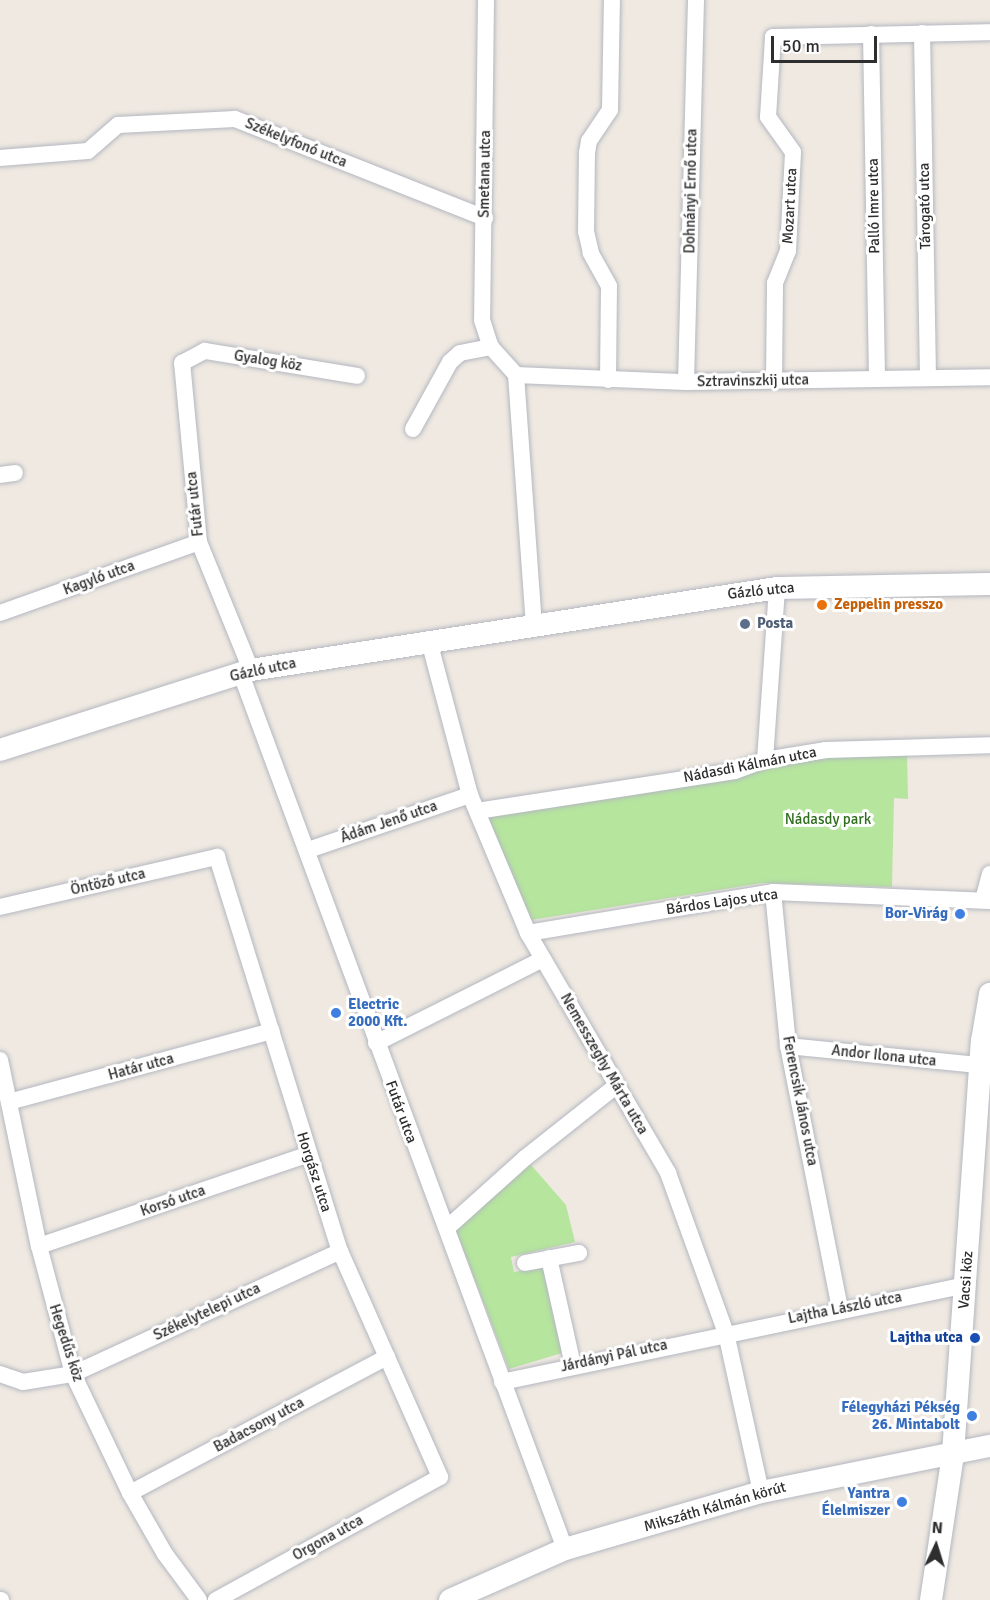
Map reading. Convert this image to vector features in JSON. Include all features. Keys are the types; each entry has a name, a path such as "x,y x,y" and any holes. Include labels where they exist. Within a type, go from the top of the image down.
{"street":[{"name":"Smetana utca","path":"486,0 482,320 490,347 516,375"},
{"path":"608,380 609,286 591,253 586,231 586,153 589,141 610,110 612,0"},
{"name":"Dohnányi Ernő utca","path":"686,382 696,0"},
{"name":"Mozart utca","path":"774,381 775,283 788,251 793,152 768,117 773,37 990,32"},
{"name":"Tárogató utca","path":"922,33 928,378"},
{"name":"Palló Imre utca","path":"871,34 877,378"},
{"name":"Székelyfonó utca","path":"0,158 88,151 118,126 235,119 485,218"},
{"path":"413,429 450,362 460,353 490,347"},
{"name":"Gyalog köz","path":"182,363 205,351 357,376"},
{"name":"Futár utca","path":"182,363 199,542 376,1042 565,1549"},
{"path":"516,375 534,625"},
{"name":"Sztravinszkij utca","path":"516,375 686,382 990,377"},
{"name":"Kagyló utca","path":"0,613 199,542"},
{"name":"Gázló utca","path":"0,750 246,672 429,641 777,588 990,584"},
{"path":"765,760 777,588"},
{"name":"Nemesszeghy Márta utca","path":"429,641 470,795 528,933 668,1173 726,1333 760,1492"},
{"name":"Nádasdi Kálmán utca","path":"477,811 735,771 765,760 826,750 990,745"},
{"name":"Ádám Jenő utca","path":"308,850 470,795"},
{"name":"Öntöző utca","path":"0,907 217,857"},
{"name":"Horgász utca","path":"217,857 272,1031 307,1155 340,1251 441,1477"},
{"path":"987,900 990,874"},
{"name":"Bárdos Lajos utca","path":"528,933 773,892 987,900"},
{"name":"Ferencsik János utca","path":"773,892 788,1046 840,1308"},
{"path":"376,1042 543,959"},
{"name":"Vacsi köz","path":"931,1600 953,1454 981,1065 986,1041 990,994"},
{"name":"Határ utca","path":"7,1114 272,1031"},
{"name":"Andor Ilona utca","path":"788,1046 981,1065"},
{"name":"Hegedűs köz","path":"0,1060 7,1114 73,1374 130,1493 165,1554 199,1600"},
{"path":"447,1228 525,1158 616,1086"},
{"name":"Korsó utca","path":"39,1246 307,1155"},
{"name":"Székelytelepi utca","path":"0,1374 23,1382 73,1374 340,1251"},
{"path":"525,1263 579,1253"},
{"path":"549,1258 573,1365"},
{"name":"Lajtha László utca","path":"726,1333 840,1308 965,1285"},
{"name":"Járdányi Pál utca","path":"502,1382 726,1333"},
{"name":"Badacsony utca","path":"130,1493 387,1357"},
{"name":"Mikszáth Kálmán körút","path":"450,1600 565,1549 760,1492 990,1446"},
{"name":"Orgona utca","path":"216,1600 441,1477"}],"green space":[{"name":"Nádasdy park","path":"785,755 907,755 908,799 894,798 892,887 762,883 531,920 484,818"},
{"path":"525,1158 566,1205 575,1242 511,1257 514,1272 543,1267 562,1353 509,1369 453,1223"}],"place":[{"name":"Zeppelin presszo","path":"822,605"},
{"name":"Posta","path":"745,624"},
{"name":"Bor-Virág","path":"960,914"},
{"name":"Electric 2000 Kft.","path":"336,1013"},
{"name":"Lajtha utca","path":"975,1338"},
{"name":"Félegyházi Pékség 26. Mintabolt","path":"972,1416"},
{"name":"Yantra Élelmiszer","path":"902,1502"}]}
